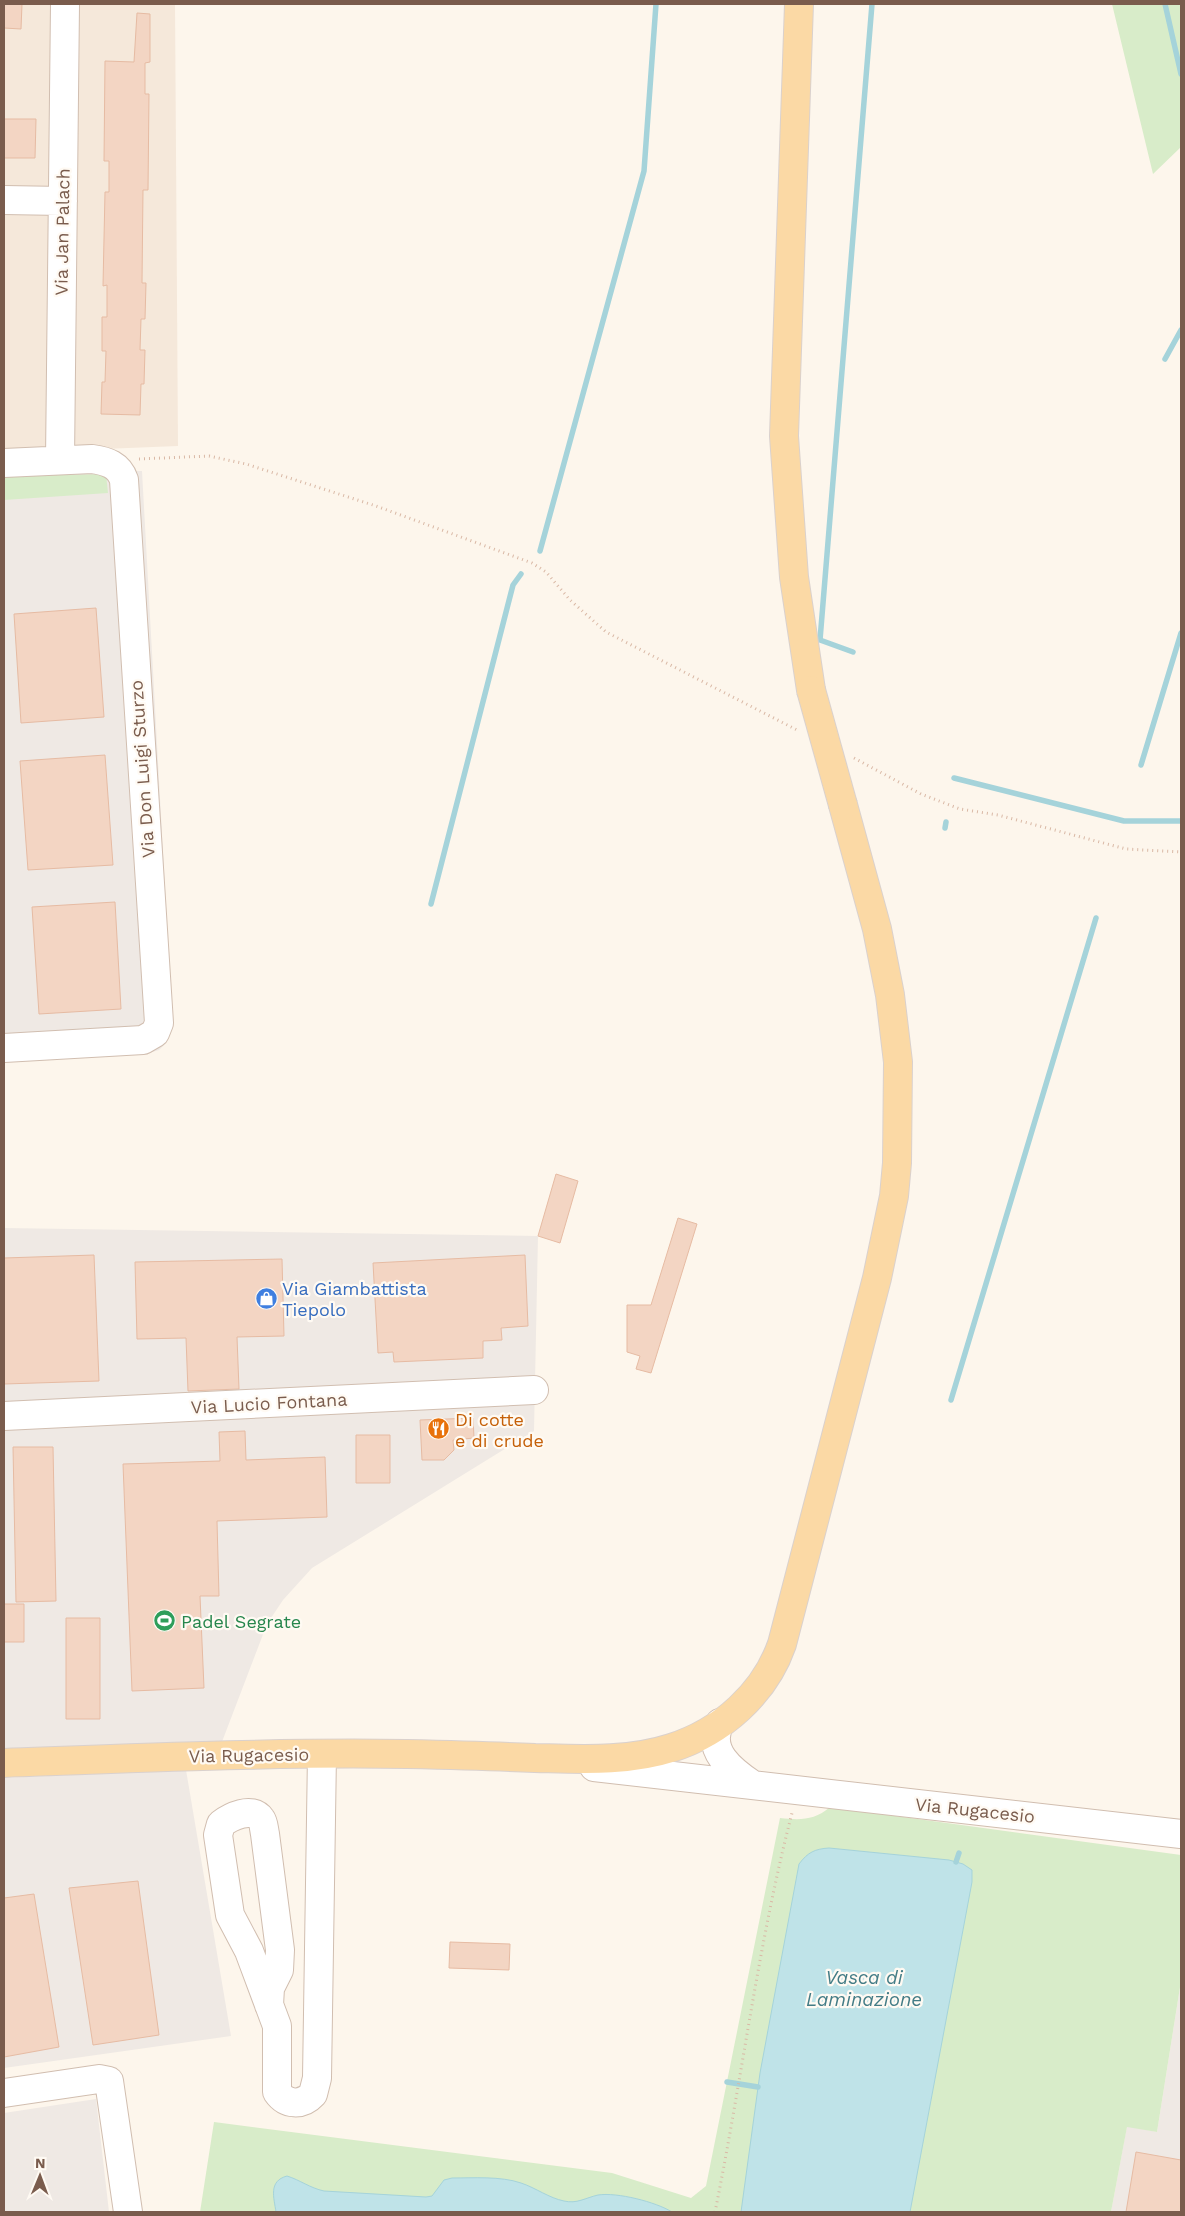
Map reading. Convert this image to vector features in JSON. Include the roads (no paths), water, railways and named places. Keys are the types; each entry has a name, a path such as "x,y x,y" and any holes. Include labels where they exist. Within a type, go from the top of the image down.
{"main road":[{"name":"Via Rugacesio","path":"4,1763 322,1754 574,1759 643,1755 718,1733 757,1690 774,1664 782,1644 877,1278 894,1196 899,1096 890,996 878,929 811,690 794,577 786,492 784,426 799,4"}],"street":[{"name":"Via Jan Palach","path":"60,460 65,4"},
{"path":"4,200 63,201"},
{"name":"Via Don Luigi Sturzo","path":"4,1048 143,1040 152,1037 158,1028 124,480 116,467 105,461 92,459 60,460"},
{"path":"4,463 60,460"},
{"name":"Via Lucio Fontana","path":"4,1416 534,1390"},
{"path":"718,1733 723,1761 760,1786"},
{"path":"269,2005 270,1988 279,1970 280,1950 265,1834 261,1819 258,1816 238,1814 226,1820 218,1829 229,1910 248,1951 278,2032 277,2092 284,2099 299,2103 313,2094 317,2078 322,1754"},
{"name":"Via Rugacesio","path":"495,1756 1181,1834"},
{"path":"4,2093 99,2079 109,2080 128,2212"}],"water":[{"name":"Vasca di Laminazione","path":"829,1848 949,1860 963,1864 972,1870 972,1882 910,2212 741,2212 760,2073 799,1864 812,1852"},
{"path":"287,2176 324,2191 426,2197 432,2196 444,2180 452,2178 496,2178 521,2183 553,2198 569,2202 606,2194 647,2201 672,2212 276,2212 275,2186 281,2178"}],"waterway":[{"path":"540,551 644,171 656,4"},
{"path":"853,652 820,640 872,4"},
{"path":"1165,4 1181,74"},
{"path":"1165,359 1181,330"},
{"path":"431,904 513,585 521,574"},
{"path":"1141,765 1181,633"},
{"path":"954,778 1124,821 1181,821"},
{"path":"945,828 946,822"},
{"path":"951,1400 1096,918"},
{"path":"956,1862 959,1853"},
{"path":"727,2082 758,2087"}],"place":[{"name":"Via Giambattista Tiepolo","path":"266,1298"},
{"name":"Di cotte e di crude","path":"439,1429"},
{"name":"Padel Segrate","path":"165,1621"}]}
